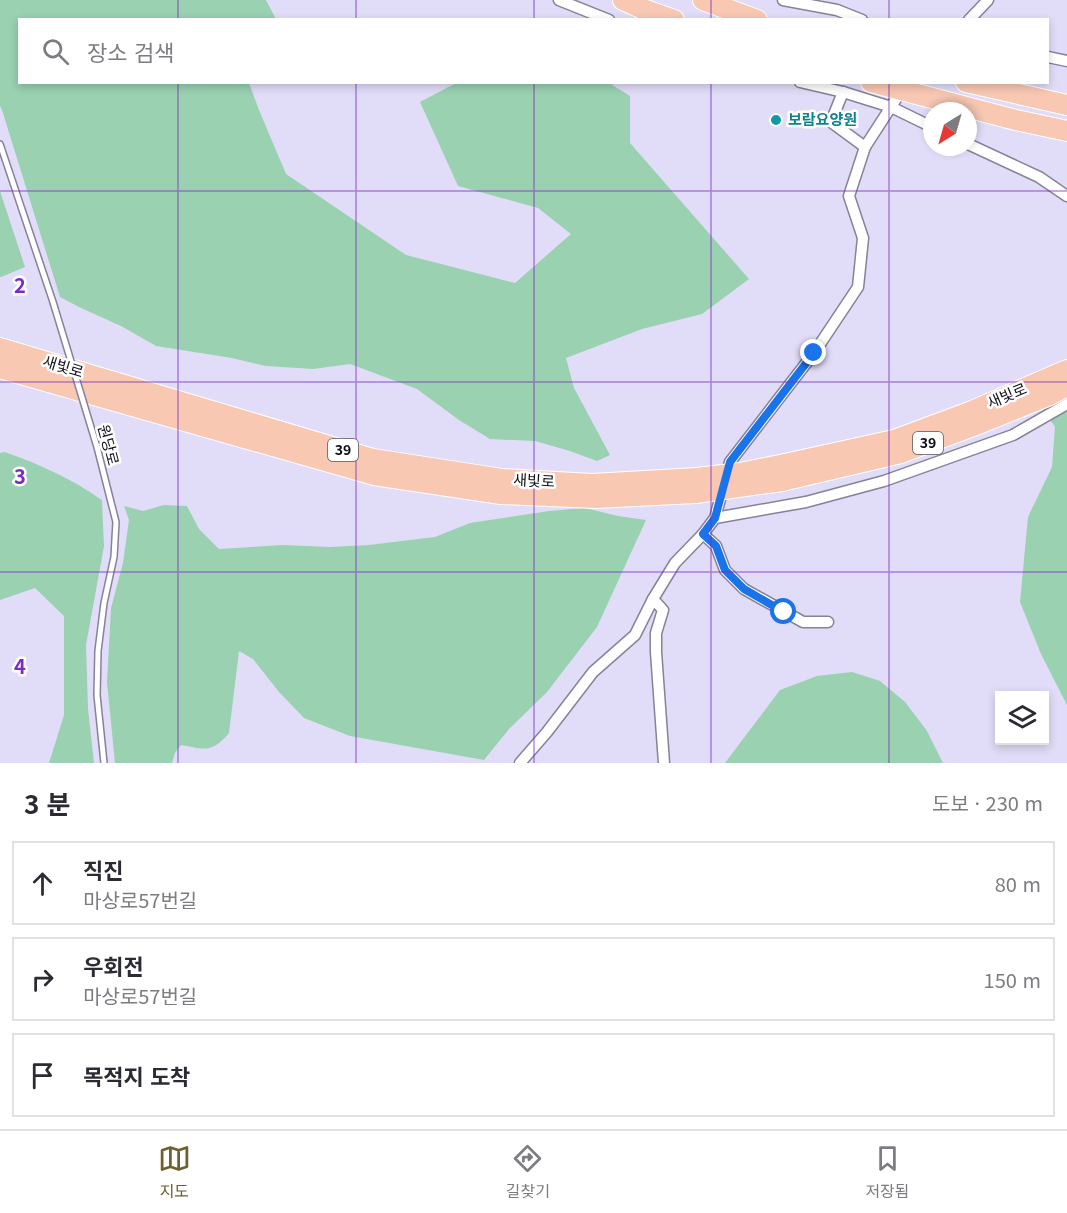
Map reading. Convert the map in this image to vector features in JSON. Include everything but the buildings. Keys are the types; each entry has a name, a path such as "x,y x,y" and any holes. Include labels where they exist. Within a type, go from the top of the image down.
{"highway":[{"path":"623,0 668,18"},
{"path":"703,0 752,18"},
{"path":"879,84 1067,131"},
{"path":"975,84 1067,105"},
{"name":"새빛로","path":"0,348 373,459 513,480 592,484 697,485"},
{"name":"새빛로","path":"0,368 374,475 501,494 595,498 697,485 740,473 784,472 901,453 976,425 1067,386"},
{"name":"새빛로","path":"784,472 894,440 972,411 1067,370"}],"street":[{"path":"559,0 604,18"},
{"path":"783,0 837,10 857,18"},
{"path":"971,18 988,0"},
{"path":"1049,57 1067,61"},
{"path":"809,84 894,103 923,121"},
{"path":"843,92 831,122 865,147"},
{"path":"520,763 547,732 592,672 636,635 653,599 675,563 715,518 730,462 814,353 858,287 863,238 849,196 865,147 894,103"},
{"path":"977,148 1039,177 1067,195"},
{"path":"715,518 806,502 884,481 1013,435 1067,404"},
{"path":"703,534 716,546 725,570 744,589 803,622 828,622"},
{"path":"653,599 663,610 656,633 656,652 664,763"}],"lane":[{"name":"원당로","path":"0,144 53,302 97,447 116,522 114,557 104,603 98,651 97,695 104,763"}],"green space":[{"path":"0,0 266,0 275,18 18,18 18,84 249,84 286,174 406,255 515,283 571,234 538,208 458,186 420,102 454,84 611,84 630,96 630,143 749,279 702,314 642,329 566,358 574,388 610,455 597,461 535,441 490,439 459,420 417,389 350,364 313,369 266,366 156,346 121,326 60,297 0,106"},
{"path":"0,191 25,267 1,277 0,277"},
{"path":"1067,363 1067,705 1041,654 1020,602 1028,517 1052,467 1055,427 1037,401"},
{"path":"5,452 55,473 102,500 104,546 86,645 88,709 94,763 49,763 64,715 64,616 35,588 0,600 0,453"},
{"path":"164,505 187,506 199,529 219,549 283,545 330,547 369,545 435,537 470,523 585,508 646,520 597,627 547,692 509,729 484,760 350,736 304,718 279,692 253,659 239,651 229,733 223,740 207,748 181,745 172,763 115,763 107,682 111,608 123,563 129,520 124,506 143,511"},
{"path":"852,672 880,681 905,702 927,731 943,763 725,763 780,690 817,676"}],"place":[{"name":"보람요양원","path":"776,120"}],"route":[{"path":"784,612 744,589 725,570 716,546 703,534 715,518 730,462 814,353"}]}
